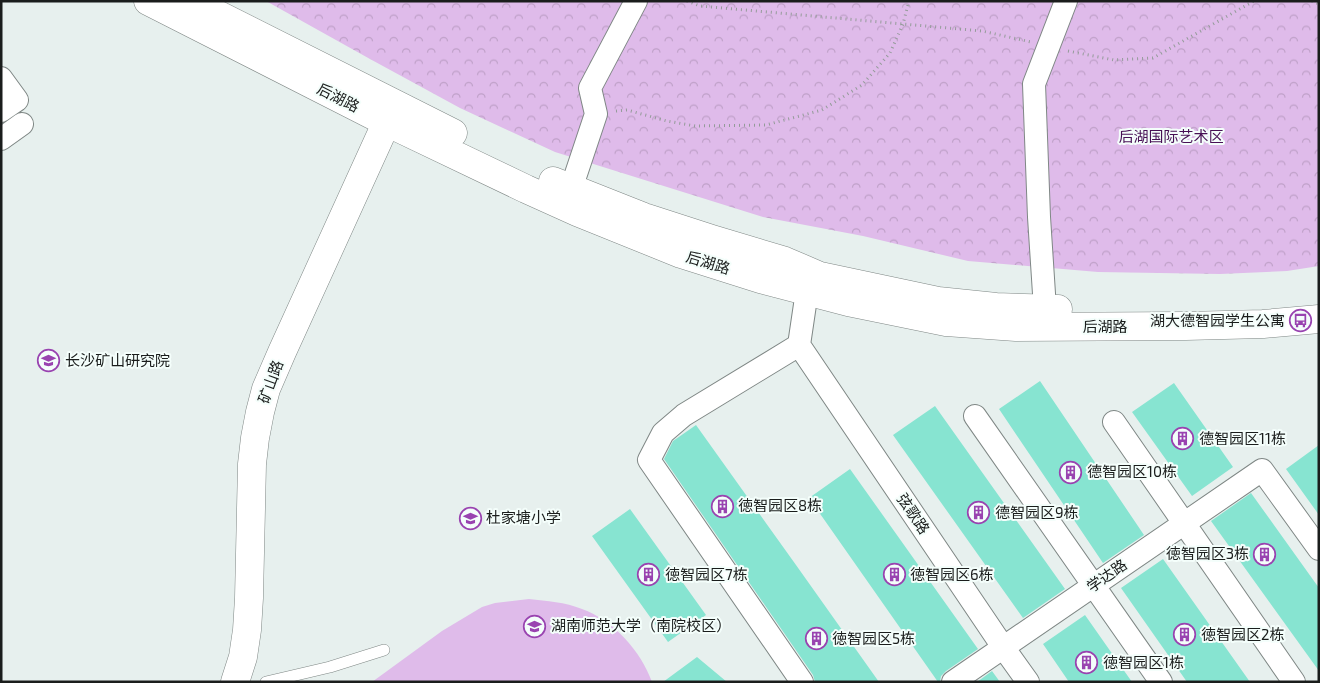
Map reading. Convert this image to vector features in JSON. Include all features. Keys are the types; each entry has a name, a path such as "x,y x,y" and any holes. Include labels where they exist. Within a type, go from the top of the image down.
{"main road":[{"name":"后湖路","path":"148,1 397,116 571,189 653,220 786,261 820,276 938,301 996,307 1174,312 1298,307 1319,303"},
{"name":"后湖路","path":"191,1 526,190 681,254 760,279 848,302 946,322 1016,327 1196,326 1263,324 1319,319"},
{"name":"矿山路","path":"235,682 243,657 247,630 252,464 255,438 266,388 397,116"},
{"name":"矿山路","path":"246,682 256,632 264,450 271,408 276,391 299,338 317,303 397,116"}],"street":[{"path":"571,189 596,114 590,88 636,1"},
{"path":"1045,309 1039,217 1034,84 1066,1"},
{"path":"1,78 17,100 1,111"},
{"path":"1,139 22,124"},
{"path":"802,682 648,460 663,433 684,415 799,345 807,291"},
{"name":"弦歌路","path":"799,345 1028,682"},
{"path":"975,416 1161,682"},
{"path":"1114,422 1294,682"},
{"name":"学达路","path":"953,682 1262,470 1319,549"}],"lane":[{"path":"266,682 330,667 384,650"}],"path":[{"path":"687,1 700,6 982,30 1049,47 1114,60 1153,58 1254,1"},
{"path":"596,114 627,110 667,121 695,126 766,125 822,110 862,85 890,52 903,24 909,1"},
{"path":"1312,1 1319,4"}],"green space":[{"name":"后湖国际艺术区","path":"266,1 1319,1 1319,266 1287,271 1220,274 1098,272 968,261 863,236 763,217 555,152 460,108"},
{"name":"湖南师范大学（南院校区）","path":"529,599 569,605 593,614 604,621 615,629 633,648 641,659 652,682 372,682 442,631 482,607 495,603"}],"building":[{"name":"德智园区10栋","path":"1040,381 1144,535 1103,563 999,409"},
{"name":"德智园区11栋","path":"1174,383 1233,467 1192,496 1132,412"},
{"name":"德智园区9栋","path":"935,406 1065,589 1023,618 893,435"},
{"path":"696,425 879,682 815,682 813,675 664,459 673,441"},
{"path":"1319,445 1319,515 1286,469"},
{"name":"徳智园区6栋","path":"850,469 978,649 946,671 941,676 940,682 938,682 809,498"},
{"name":"徳智园区3栋","path":"1251,493 1319,588 1319,671 1211,521"},
{"name":"徳智园区7栋","path":"630,509 706,615 668,642 592,536"},
{"name":"徳智园区2栋","path":"1163,559 1250,682 1187,682 1121,588"},
{"name":"徳智园区1栋","path":"1085,615 1132,682 1069,682 1043,644"},
{"path":"697,657 727,682 663,682"},
{"path":"992,671 1000,682 977,682"}],"place":[{"name":"湖大德智园学生公寓","path":"1301,321"},
{"name":"长沙矿山研究院","path":"49,361"},
{"name":"德智园区11栋","path":"1183,439"},
{"name":"德智园区10栋","path":"1071,472"},
{"name":"徳智园区8栋","path":"722,506"},
{"name":"德智园区9栋","path":"979,513"},
{"name":"杜家塘小学","path":"470,518"},
{"name":"徳智园区3栋","path":"1265,554"},
{"name":"徳智园区7栋","path":"649,575"},
{"name":"徳智园区6栋","path":"894,575"},
{"name":"湖南师范大学（南院校区）","path":"535,626"},
{"name":"徳智园区2栋","path":"1185,635"},
{"name":"徳智园区5栋","path":"816,639"},
{"name":"徳智园区1栋","path":"1087,663"}]}
